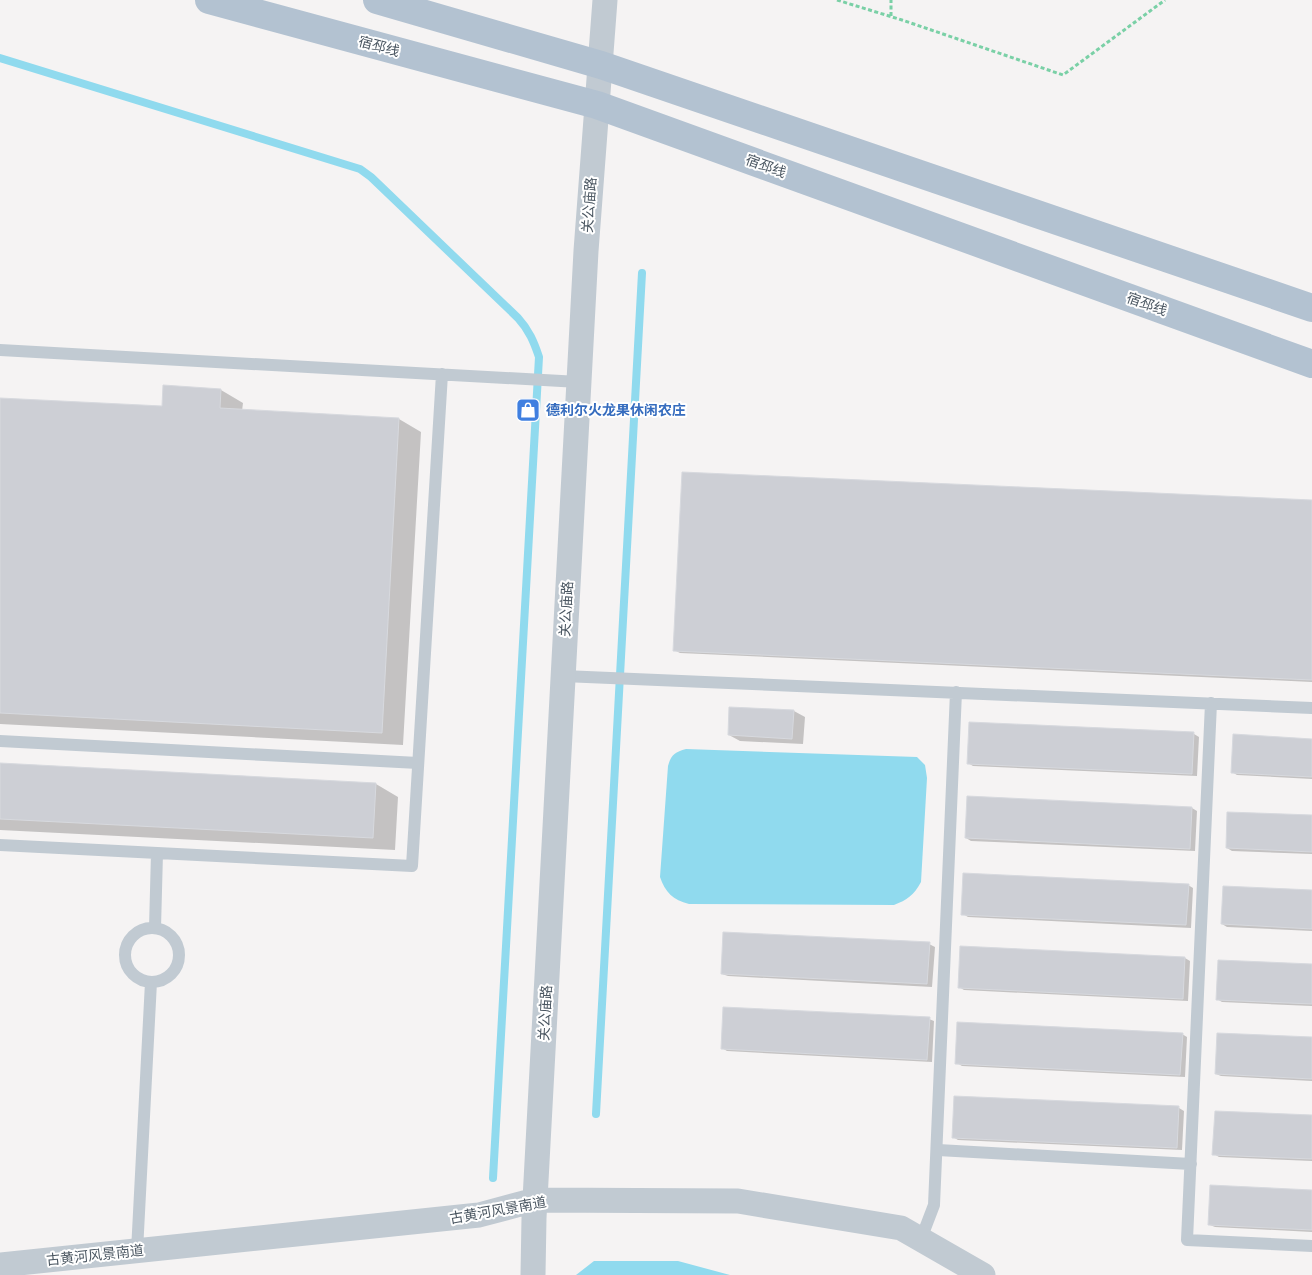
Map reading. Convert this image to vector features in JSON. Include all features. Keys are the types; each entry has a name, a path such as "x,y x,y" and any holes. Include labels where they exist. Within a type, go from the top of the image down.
{"main road":[{"name":"宿邳线","path":"210,0 597,105 1312,364"},
{"path":"377,0 601,65 1312,308"}],"street":[{"name":"关公庙路","path":"534,1275 535,1210 579,382 605,0"},
{"name":"古黄河风景南道","path":"0,1265 535,1210 738,1201 901,1228 983,1275"}],"lane":[{"path":"0,350 579,382"},
{"path":"0,845 412,866 442,374"},
{"path":"563,676 1312,708"},
{"path":"921,1239 934,1205 938,1150 956,692"},
{"path":"1211,703 1188,1240 1312,1246"},
{"path":"0,741 418,763"},
{"path":"155,928 157,853"},
{"path":"155,928 168,933 176,944 179,957 174,970 164,979 151,982 136,977 127,966 124,951 130,938 142,930 155,928"},
{"path":"138,1251 151,982"},
{"path":"938,1150 1191,1164"}],"path":[{"path":"836,0 891,16 1063,75 1165,0"},
{"path":"891,0 891,16"}],"water":[{"path":"686,749 917,757 925,765 927,778 921,882 910,896 894,905 689,904 674,898 664,887 660,877 668,766 674,754"},
{"path":"594,1261 678,1261 730,1275 576,1275"}],"building":[{"path":"163,385 221,389 220,408 399,418 382,733 0,713 0,398 162,406"},
{"path":"682,472 1312,500 1312,680 673,651"},
{"path":"729,707 794,710 792,739 728,735"},
{"path":"969,722 1194,732 1192,774 967,764"},
{"path":"1233,734 1312,739 1312,777 1231,773"},
{"path":"0,763 376,783 373,838 0,819"},
{"path":"967,796 1192,807 1190,849 965,838"},
{"path":"1227,812 1312,815 1312,852 1226,848"},
{"path":"963,873 1189,884 1186,925 961,915"},
{"path":"1223,886 1312,890 1312,929 1221,924"},
{"path":"723,932 930,942 927,984 721,974"},
{"path":"960,946 1185,957 1183,999 958,988"},
{"path":"1218,960 1312,964 1312,1004 1216,1000"},
{"path":"723,1007 930,1017 927,1060 721,1049"},
{"path":"957,1022 1183,1033 1180,1075 955,1064"},
{"path":"1217,1033 1312,1037 1312,1079 1215,1074"},
{"path":"954,1096 1179,1106 1177,1148 952,1138"},
{"path":"1215,1111 1312,1115 1312,1159 1212,1155"},
{"path":"1210,1185 1312,1190 1312,1230 1208,1225"}],"waterway":[{"path":"0,58 360,169 371,177 518,318 533,341 539,357 493,1178"},
{"path":"596,1114 642,273"}],"place":[{"name":"德利尔火龙果休闲农庄","path":"528,410"}]}
